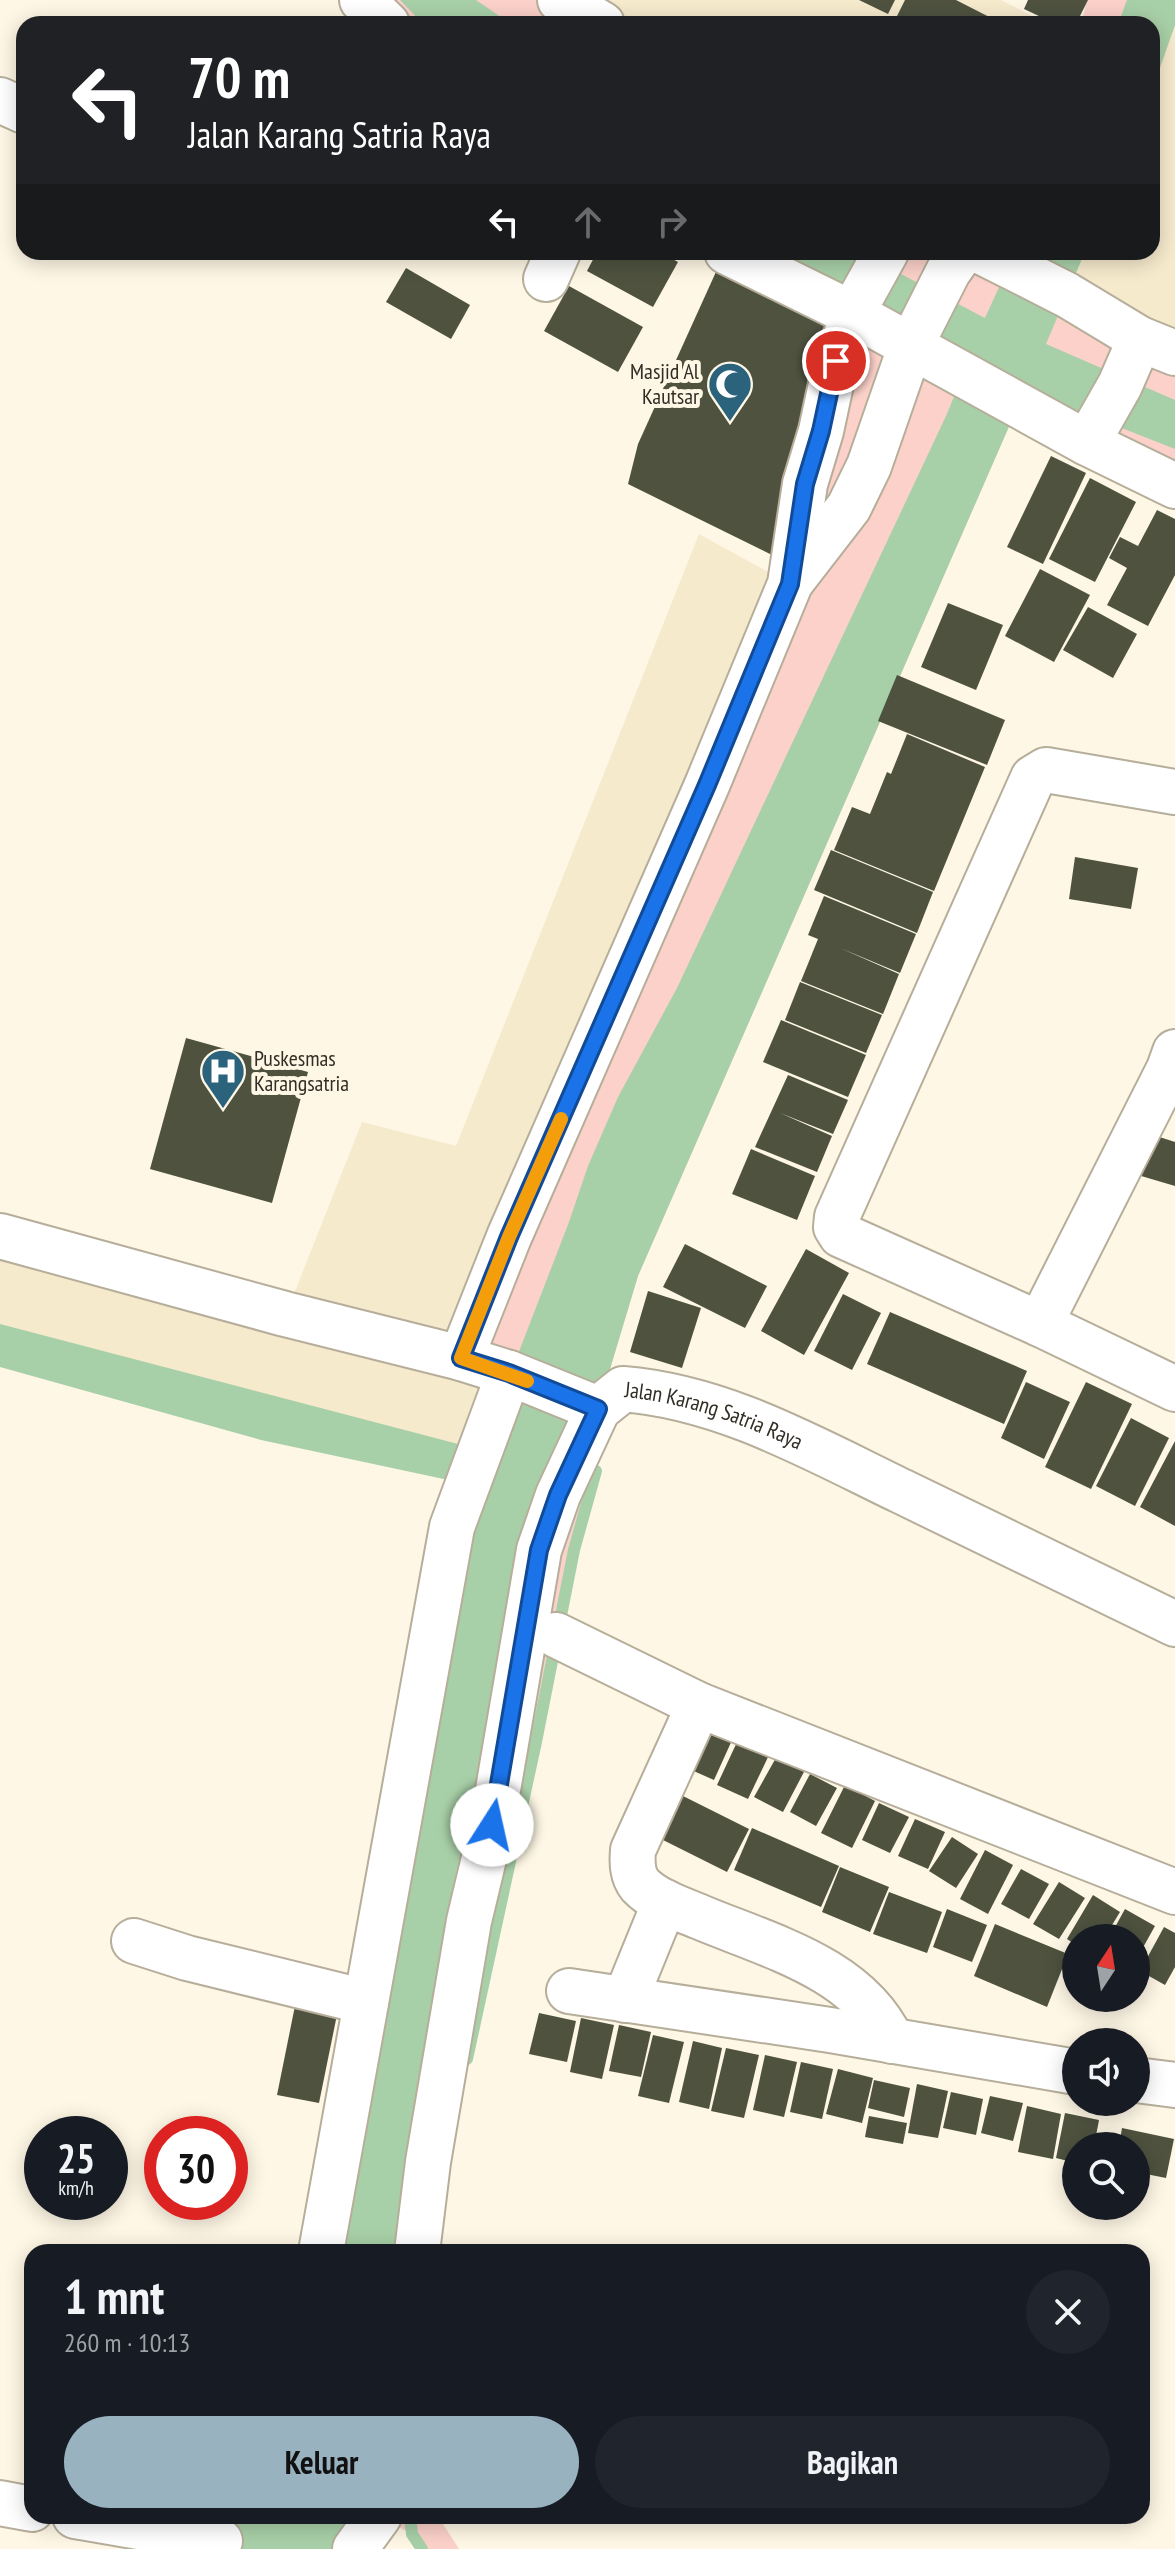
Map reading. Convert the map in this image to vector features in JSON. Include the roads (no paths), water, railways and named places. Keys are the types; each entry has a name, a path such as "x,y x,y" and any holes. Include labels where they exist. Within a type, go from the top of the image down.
{"street":[{"path":"362,0 379,16"},
{"path":"560,0 588,16"},
{"path":"746,260 857,306 917,335 956,372 1018,405 1094,433 1175,486"},
{"path":"461,1358 509,1237 707,785 790,584 805,484 821,431 836,361 857,306 882,260"},
{"path":"790,584 849,507 869,466 917,335 963,260"},
{"path":"967,260 1067,295 1157,346 1094,433"},
{"path":"1175,792 1046,770 1033,778 837,1217 836,1227 841,1235 1040,1324 1175,1389"},
{"path":"1040,1324 1175,1052"},
{"name":"Jalan Karang Satria Raya","path":"0,1236 285,1314 461,1358 509,1373 598,1409 623,1389 660,1392 723,1408 1175,1624"},
{"path":"322,2244 452,1527 509,1373"},
{"path":"418,2244 428,2162 469,1921 492,1825 539,1550 558,1495 598,1409"},
{"path":"556,1635 699,1705 1175,1892"},
{"path":"699,1705 633,1850 632,1867 640,1885 665,1902 817,1966 872,2007 883,2020 892,2041"},
{"path":"625,2000 665,1902"},
{"path":"134,1941 187,1958 366,2002"},
{"path":"569,1991 1062,2070"},
{"path":"1150,2082 1175,2085"},
{"path":"0,2503 24,2508"},
{"path":"136,2524 221,2535"},
{"path":"355,2549 373,2524"}],"waterway":[{"path":"467,2059 574,1550 596,1471"},
{"path":"411,2524 412,2534 422,2549"}],"place":[{"name":"Masjid Al Kautsar","path":"730,423"},
{"name":"Puskesmas Karangsatria","path":"223,1110"}]}
